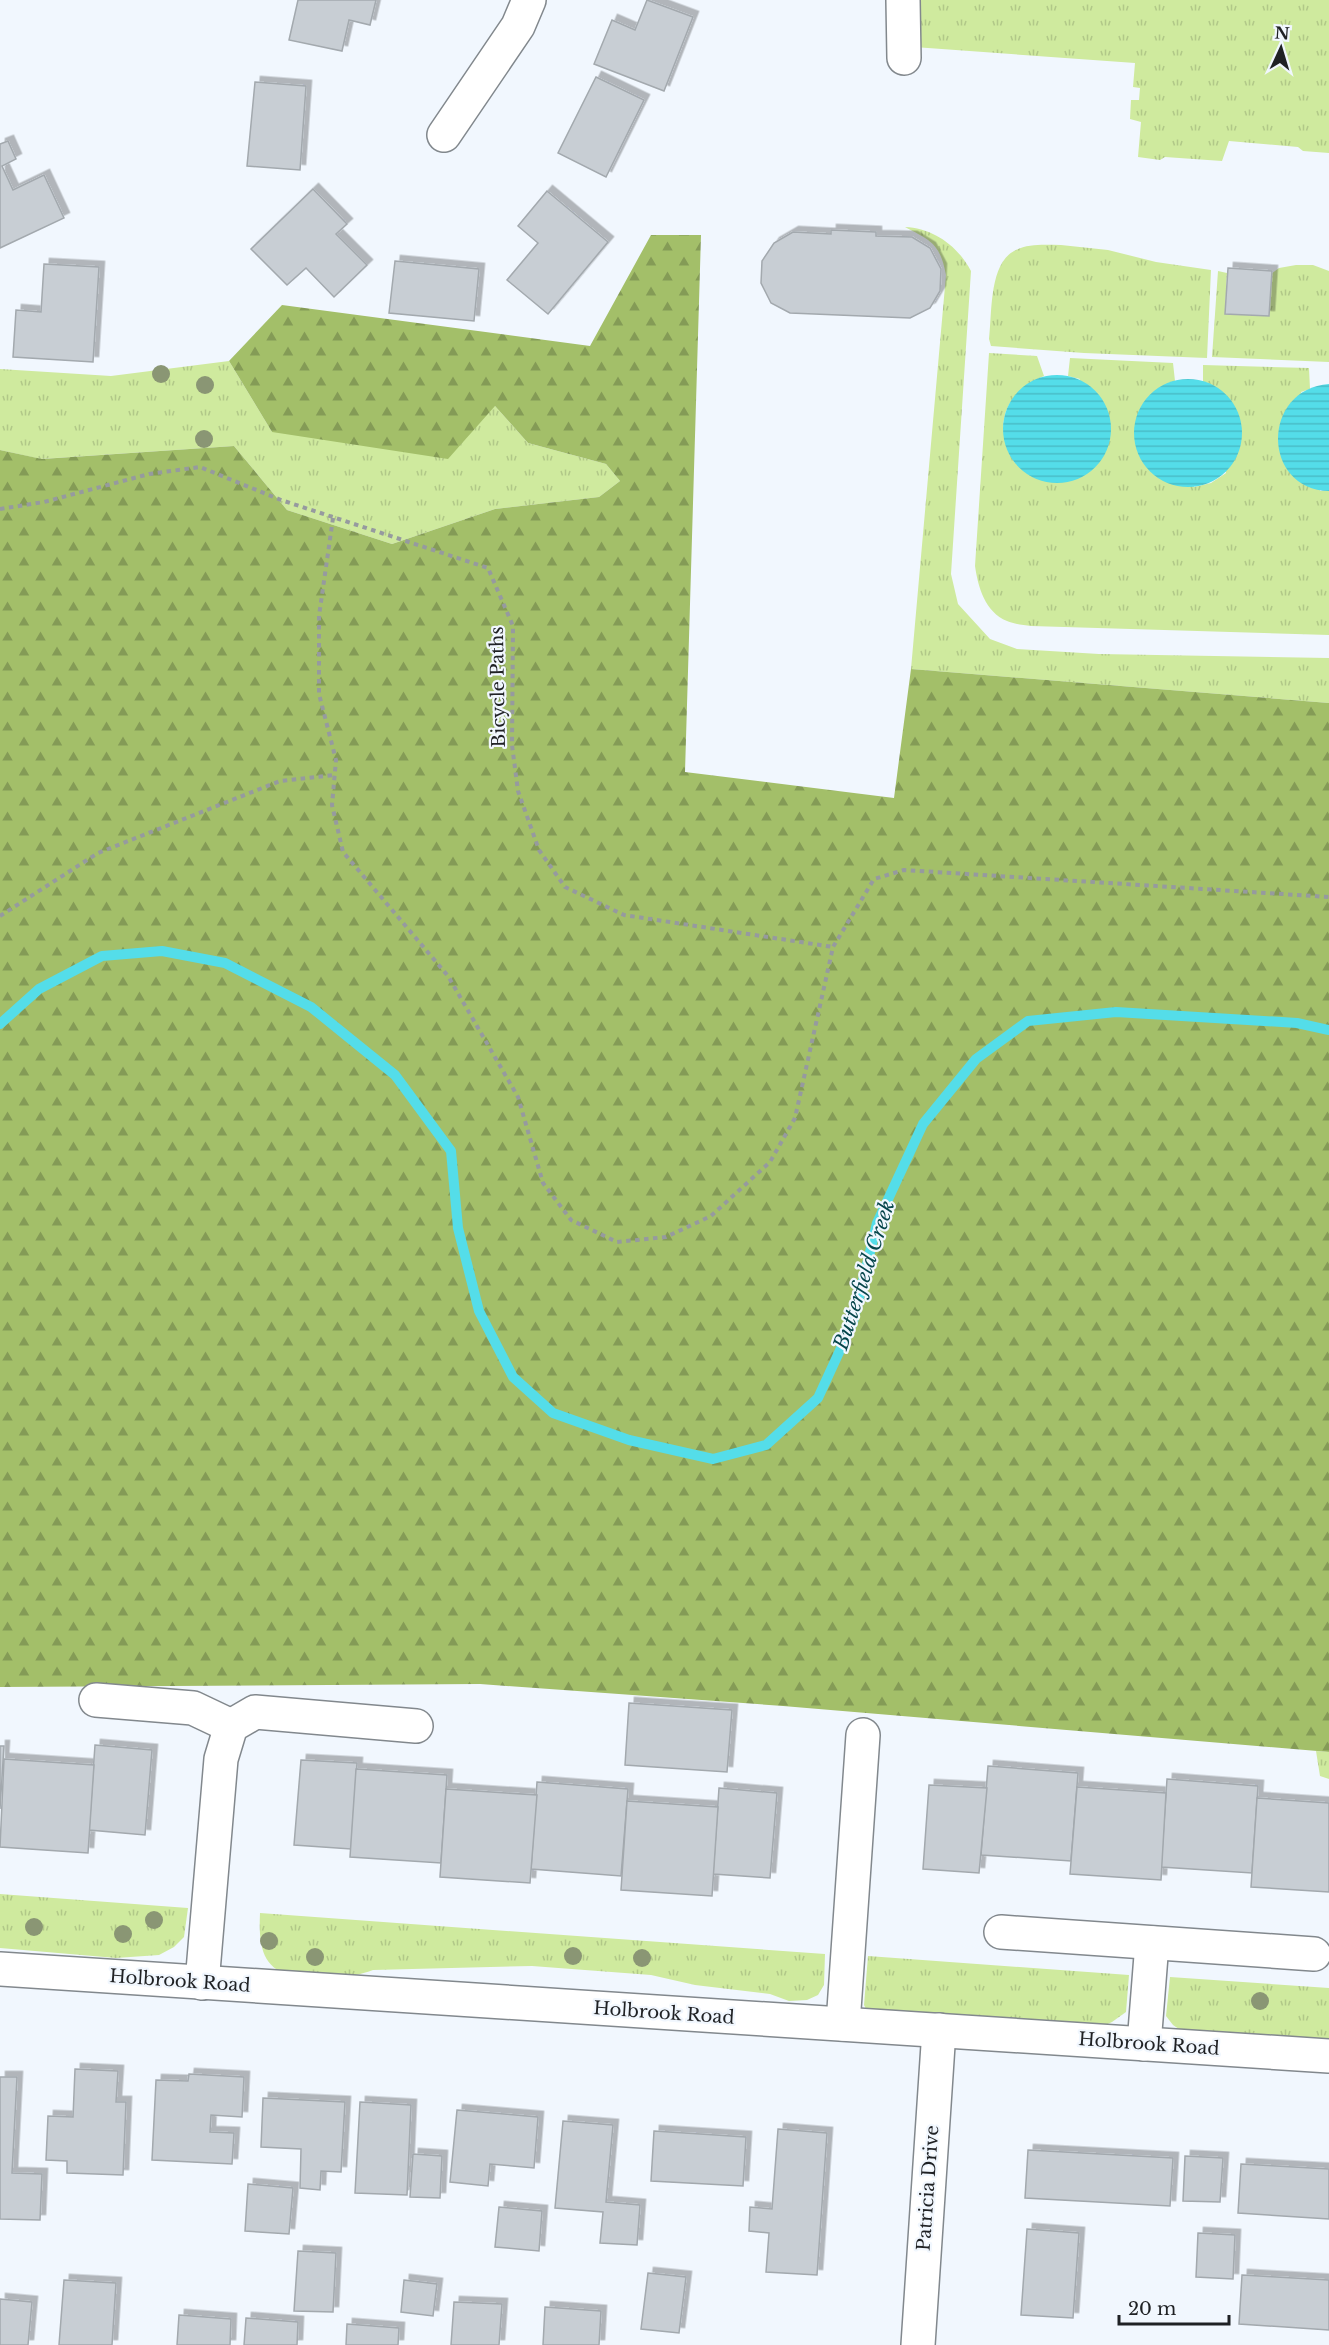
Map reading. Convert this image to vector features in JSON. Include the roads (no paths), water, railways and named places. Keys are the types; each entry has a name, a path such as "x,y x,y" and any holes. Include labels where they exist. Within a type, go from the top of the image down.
{"street":[{"path":"444,135 518,26 529,0"},
{"path":"903,0 904,58"},
{"path":"96,1700 193,1708 231,1726"},
{"path":"202,1983 221,1759 231,1726 255,1712 416,1726"},
{"path":"843,2024 863,1736"},
{"path":"1001,1932 1314,1954"},
{"path":"1144,2043 1152,1943"},
{"name":"Holbrook Road","path":"0,1969 1329,2056"},
{"name":"Patricia Drive","path":"918,2345 939,2030"}],"water":[{"path":"1057,375 1078,379 1095,391 1107,408 1111,429 1107,450 1095,467 1078,479 1057,483 1036,479 1019,467 1007,450 1003,429 1007,408 1019,391 1036,379"},
{"path":"1188,379 1209,383 1226,395 1238,412 1242,433 1238,454 1226,471 1209,483 1188,487 1167,483 1150,471 1138,454 1134,433 1138,412 1150,395 1167,383"},
{"path":"1329,384 1329,491 1307,486 1291,474 1281,458 1278,439 1281,420 1291,403 1307,390"}],"waterway":[{"name":"Butterfield Creek","path":"0,1024 39,989 102,956 162,951 225,963 311,1007 395,1075 451,1151 458,1228 479,1311 513,1377 553,1413 629,1440 713,1459 766,1445 818,1398 853,1322 877,1223 923,1124 976,1059 1028,1021 1116,1012 1297,1023 1329,1030"}]}
